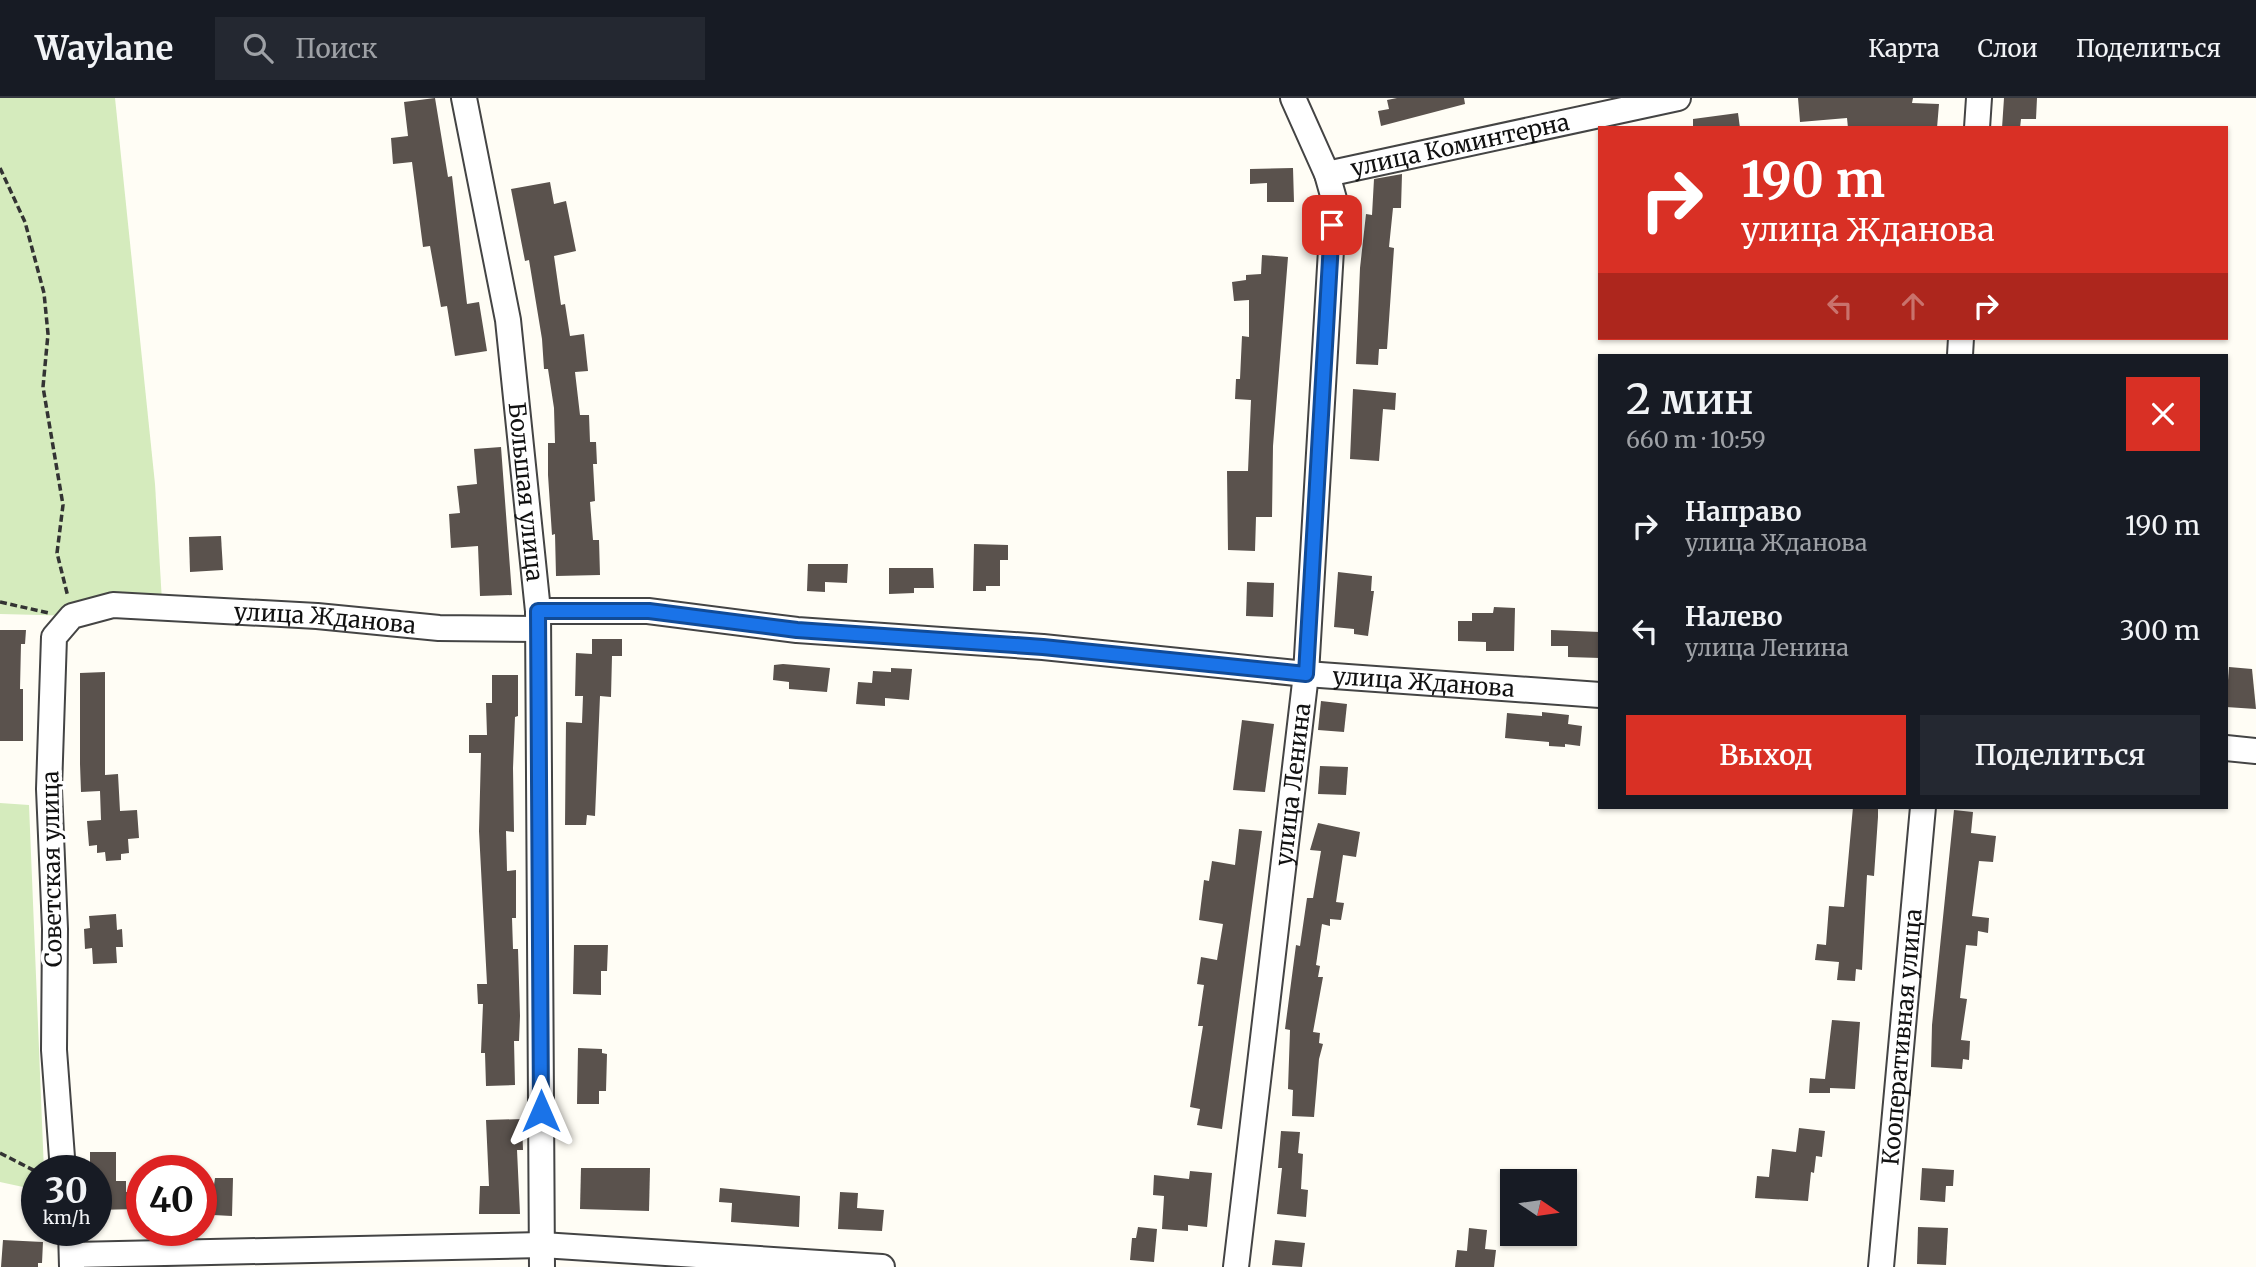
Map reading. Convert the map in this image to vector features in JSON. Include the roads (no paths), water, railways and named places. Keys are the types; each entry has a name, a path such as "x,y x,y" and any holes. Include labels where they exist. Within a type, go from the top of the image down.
{"street":[{"name":"Большая улица","path":"464,98 508,320 538,620 542,1256"},
{"name":"улица Ленина","path":"1236,1267 1306,674 1334,199 1327,174 1293,98"},
{"name":"улица Коминтерна","path":"1327,174 1678,98"},
{"path":"1976,126 1979,98"},
{"name":"улица Жданова","path":"113,605 317,616 439,628 649,611 797,630 1043,647 1306,674 1598,695"},
{"name":"Советская улица","path":"62,1155 54,1051 55,929 49,789 54,637 72,616 113,605"},
{"path":"2228,748 2256,751"},
{"name":"Кооперативная улица","path":"1881,1267 1923,809"},
{"path":"73,1261 542,1256 882,1267"}]}
